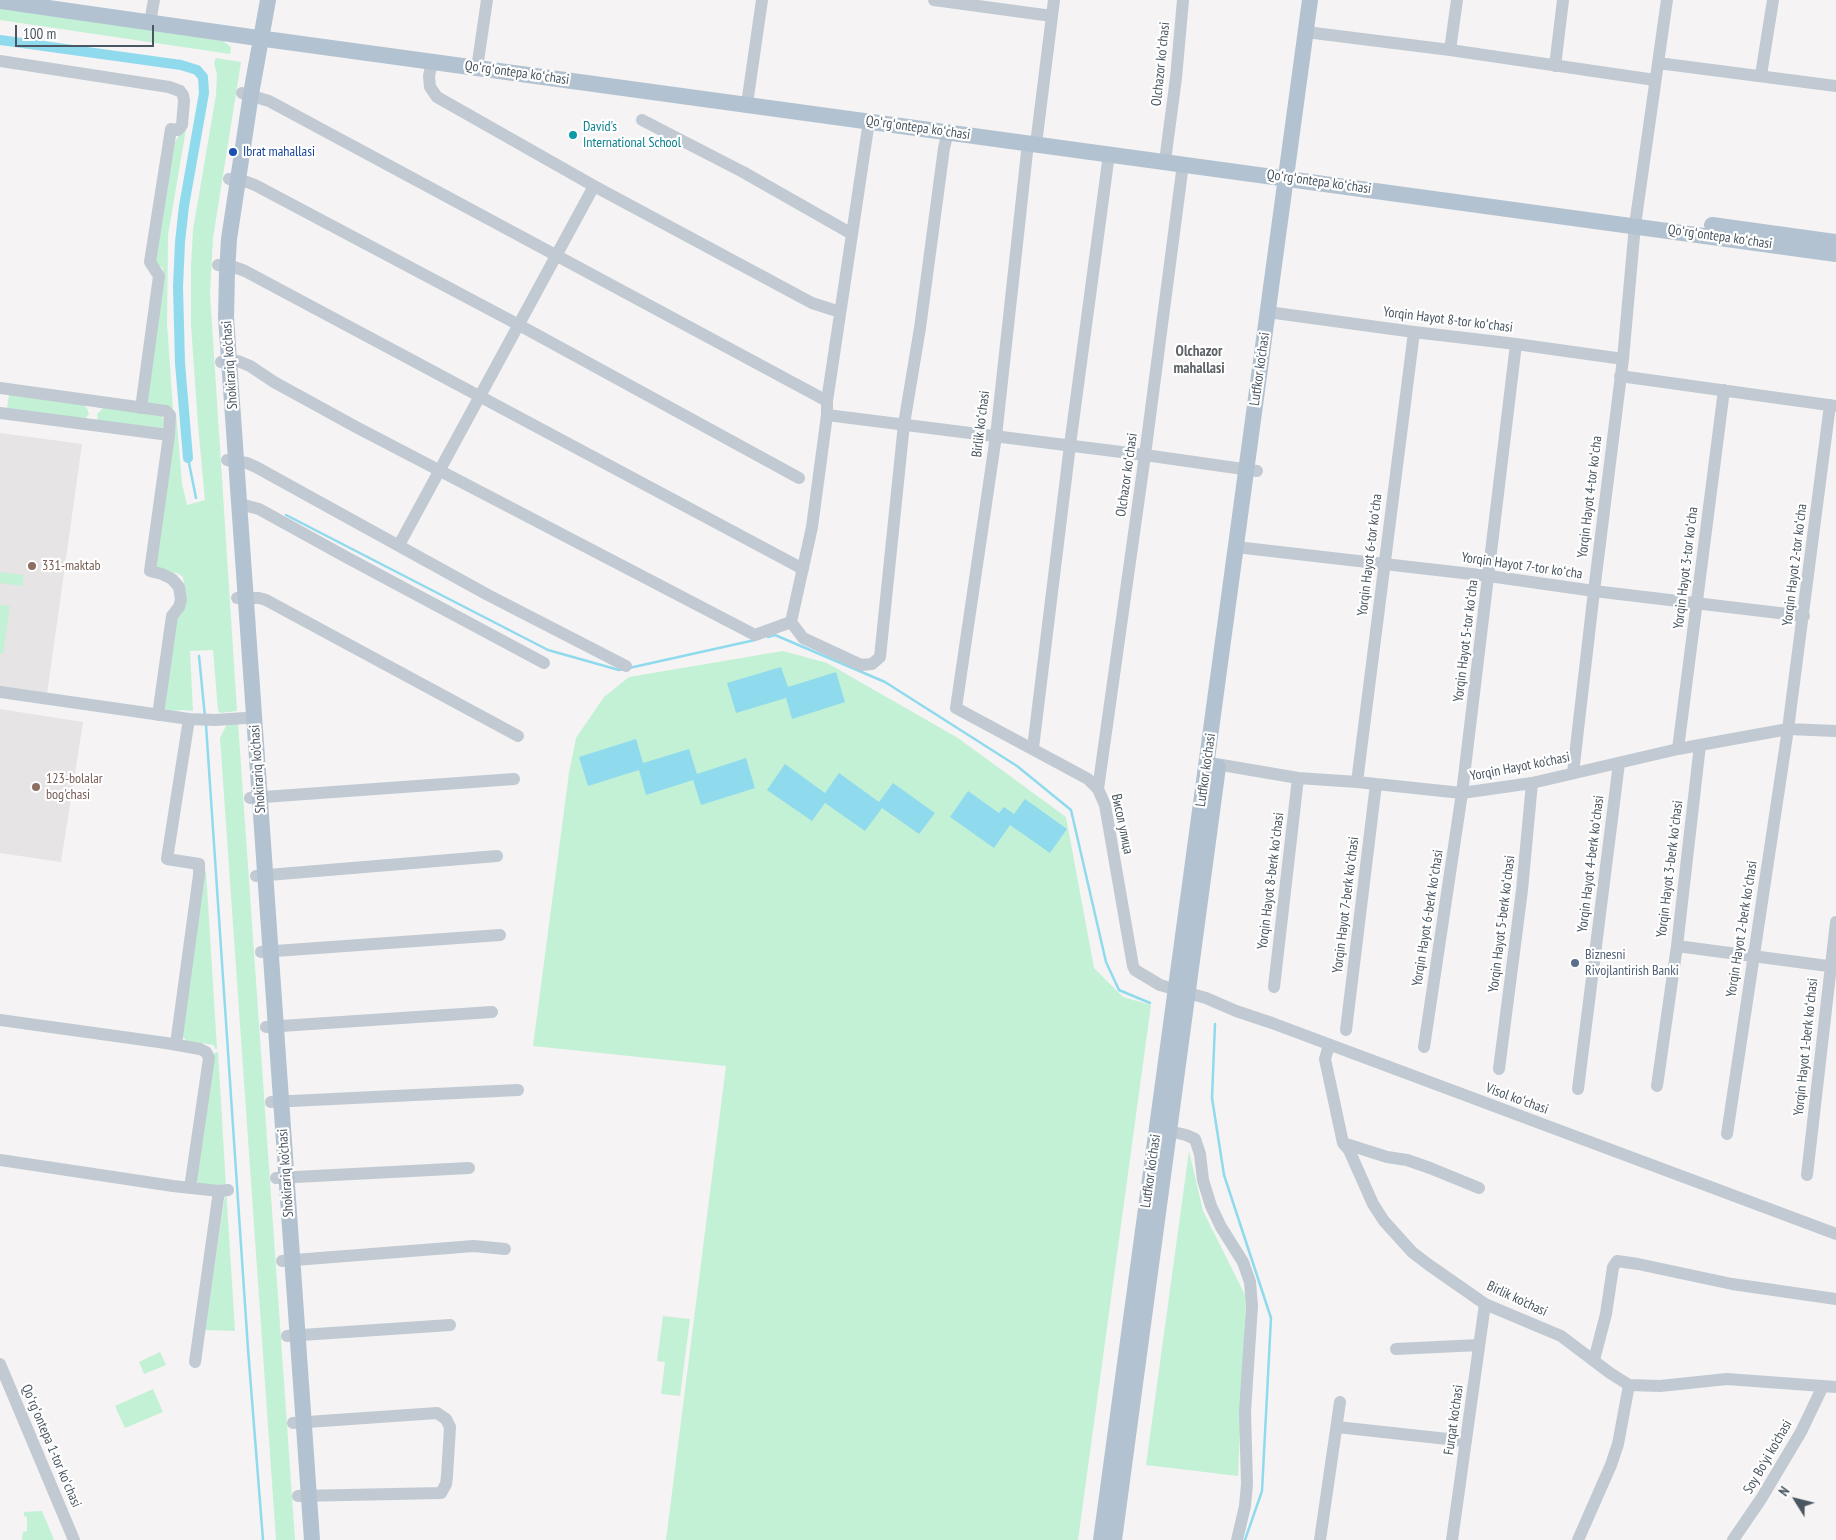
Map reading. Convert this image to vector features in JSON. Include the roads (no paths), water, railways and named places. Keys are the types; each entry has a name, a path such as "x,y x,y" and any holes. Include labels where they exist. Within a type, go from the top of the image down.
{"main road":[{"name":"Qoʻrgʻontepa koʻchasi","path":"0,0 64,3 152,12 258,33 432,62 477,63"},
{"name":"Shokirariq ko'chasi","path":"258,33 259,0"},
{"name":"Shokirariq ko'chasi","path":"268,0 258,33 233,180 220,237 222,266 218,298 225,361 298,1422 304,1496 312,1540"},
{"name":"Lutfkor ko'chasi","path":"1101,1540 1182,992 1292,173 1310,32 1310,0"},
{"name":"Lutfkor ko'chasi","path":"1310,32 1320,0"},
{"name":"Qoʻrgʻontepa koʻchasi","path":"258,33 1033,140 1166,156 1636,220 1836,242"},
{"name":"Qoʻrgʻontepa koʻchasi","path":"747,100 869,121 948,132 1033,140 1109,154 1166,156 1183,164 1292,173"},
{"name":"Qoʻrgʻontepa koʻchasi","path":"1636,220 1836,254"},
{"name":"Shokirariq ko'chasi","path":"232,461 240,504 245,718 255,797"},
{"name":"Lutfkor ko'chasi","path":"1114,1540 1169,1131 1182,992"},
{"name":"Shokirariq ko'chasi","path":"301,1540 304,1496"}],"street":[{"path":"477,63 487,0"},
{"path":"747,100 762,0"},
{"path":"934,0 1052,16"},
{"name":"Birlik koʻchasi","path":"956,708 996,436 1033,140 1054,0"},
{"name":"Olchazor koʻchasi","path":"1166,156 1183,0"},
{"path":"1450,50 1457,0"},
{"path":"1555,66 1563,0"},
{"name":"Yorqin Hayot 4-tor koʻcha","path":"1573,773 1623,359 1636,220 1667,0"},
{"path":"1761,75 1773,0"},
{"path":"1310,32 1655,80"},
{"path":"0,61 169,86 180,91 183,95 182,125 178,130 171,129 150,262 159,276 141,408"},
{"path":"432,62 429,76 430,87 437,97 594,186 812,303 840,312"},
{"path":"1658,62 1836,86"},
{"path":"247,93 269,101 827,401"},
{"path":"642,120 743,172 852,234"},
{"path":"869,121 827,401 827,415 812,527 791,622 803,638 862,666 872,664 880,658 904,424 920,328 944,148 948,132"},
{"path":"1033,748 1070,445 1109,154"},
{"name":"Olchazor koʻchasi","path":"1098,790 1146,455 1183,164"},
{"path":"233,180 255,185 519,325 799,478"},
{"path":"399,545 594,186"},
{"path":"222,266 245,271 479,398 803,569"},
{"name":"Yorqin Hayot 8-tor koʻchasi","path":"1273,313 1623,359"},
{"name":"Yorqin Hayot 6-tor koʻcha","path":"1357,782 1414,332"},
{"name":"Yorqin Hayot 5-tor koʻcha","path":"1462,793 1516,344"},
{"path":"225,361 238,361 250,366 274,382 348,422 755,635 791,622"},
{"path":"1620,376 1833,406"},
{"path":"0,388 166,411 169,413 169,435 150,571 162,574 179,586 181,600 172,616 158,716"},
{"name":"Yorqin Hayot 3-tor koʻcha","path":"1678,749 1724,390"},
{"name":"Yorqin Hayot 2-tor koʻcha","path":"1788,729 1833,406"},
{"path":"0,413 169,435"},
{"path":"827,415 1252,470"},
{"path":"232,461 247,463 256,467 488,595 626,666"},
{"path":"240,504 259,509 544,663"},
{"name":"Yorqin Hayot 7-tor koʻcha","path":"1242,548 1489,576 1594,591 1804,616"},
{"path":"241,598 266,600 518,736"},
{"path":"0,692 158,716 199,719 245,718"},
{"name":"Висол улица","path":"956,708 1088,779 1098,790 1105,805 1133,966 1144,976 1160,985 1182,992"},
{"path":"176,1044 203,864 167,859 199,719"},
{"name":"Yorqin Hayot ko'chasi","path":"1212,764 1298,778 1462,793 1532,783 1678,749 1788,729 1836,731"},
{"name":"Yorqin Hayot 2-berk koʻchasi","path":"1727,1134 1788,729"},
{"name":"Yorqin Hayot 3-berk koʻchasi","path":"1657,1086 1700,745"},
{"name":"Yorqin Hayot 4-berk koʻchasi","path":"1578,1089 1619,763"},
{"path":"255,797 514,778"},
{"name":"Yorqin Hayot 8-berk koʻchasi","path":"1274,987 1298,778"},
{"name":"Yorqin Hayot 5-berk koʻchasi","path":"1499,1069 1522,890 1532,783"},
{"name":"Yorqin Hayot 7-berk koʻchasi","path":"1346,1030 1376,784"},
{"name":"Yorqin Hayot 6-berk koʻchasi","path":"1424,1047 1462,793"},
{"path":"261,875 497,856"},
{"name":"Yorqin Hayot 1-berk koʻchasi","path":"1807,1176 1833,967 1836,922"},
{"path":"266,951 500,935"},
{"path":"1676,946 1833,967"},
{"name":"Visol koʻchasi","path":"1182,992 1272,1023 1836,1234"},
{"path":"271,1027 492,1012"},
{"path":"0,1020 176,1044 203,1050 209,1058 190,1188"},
{"name":"Birlik ko'chasi","path":"1329,1045 1325,1058 1343,1143 1349,1150 1373,1204 1396,1236 1429,1266 1485,1304 1561,1336 1630,1385"},
{"path":"276,1102 518,1090"},
{"path":"1169,1131 1186,1135 1195,1140 1200,1154 1203,1180 1211,1206 1221,1227 1243,1262 1250,1282 1252,1306 1245,1412 1247,1484 1245,1506 1237,1540"},
{"path":"1343,1143 1388,1157 1407,1160 1480,1188"},
{"path":"0,1160 190,1188 224,1191 195,1362"},
{"path":"282,1178 468,1168"},
{"path":"287,1261 474,1246 505,1249"},
{"path":"1594,1360 1606,1314 1612,1267 1617,1261 1732,1284 1836,1299"},
{"name":"Furqat ko'chasi","path":"1452,1540 1485,1304"},
{"path":"292,1335 450,1325"},
{"path":"1396,1349 1479,1345"},
{"name":"Qoʻrgʻontepa 1-tor koʻchasi","path":"0,1364 74,1540"},
{"path":"1578,1540 1612,1465 1630,1385 1660,1386 1727,1379 1830,1386"},
{"name":"Soy Bo'yi ko'chasi","path":"1733,1540 1761,1499 1830,1386"},
{"path":"1320,1540 1340,1402"},
{"path":"298,1422 437,1413 446,1419 450,1427 446,1484 441,1493 304,1496"},
{"path":"1337,1427 1466,1441"}],"water":[{"path":"781,667 788,687 836,672 845,702 792,719 786,698 736,713 727,683"},
{"path":"636,739 643,763 689,749 697,774 746,758 755,788 701,805 693,780 646,795 639,770 588,786 579,757"},
{"path":"785,764 825,793 839,773 879,802 893,783 935,813 919,834 882,808 865,831 825,803 812,821 767,790"},
{"path":"968,791 999,813 1004,807 1014,814 1025,799 1067,829 1050,853 1010,825 994,848 950,817"}],"waterway":[{"path":"0,40 181,65 197,70 203,77 204,93 184,206 178,287 180,363 188,458"},
{"path":"188,458 196,498"},
{"path":"286,515 548,650 619,670 624,669"},
{"path":"768,637 775,635 885,682 1017,766 1071,810 1106,962 1119,990 1150,1003"},
{"path":"629,668 755,640"},
{"path":"199,656 205,717"},
{"path":"206,725 248,1349 263,1540"},
{"path":"1215,1024 1212,1098 1224,1175 1271,1318 1262,1491 1245,1540"}],"place":[{"name":"David's International School","path":"573,135"},
{"name":"Ibrat mahallasi","path":"233,152"},
{"name":"331-maktab","path":"32,566"},
{"name":"123-bolalar bog'chasi","path":"36,787"},
{"name":"Biznesni Rivojlantirish Banki","path":"1575,963"}],"district":[{"name":"Olchazor mahallasi","path":"1199,360"}]}
